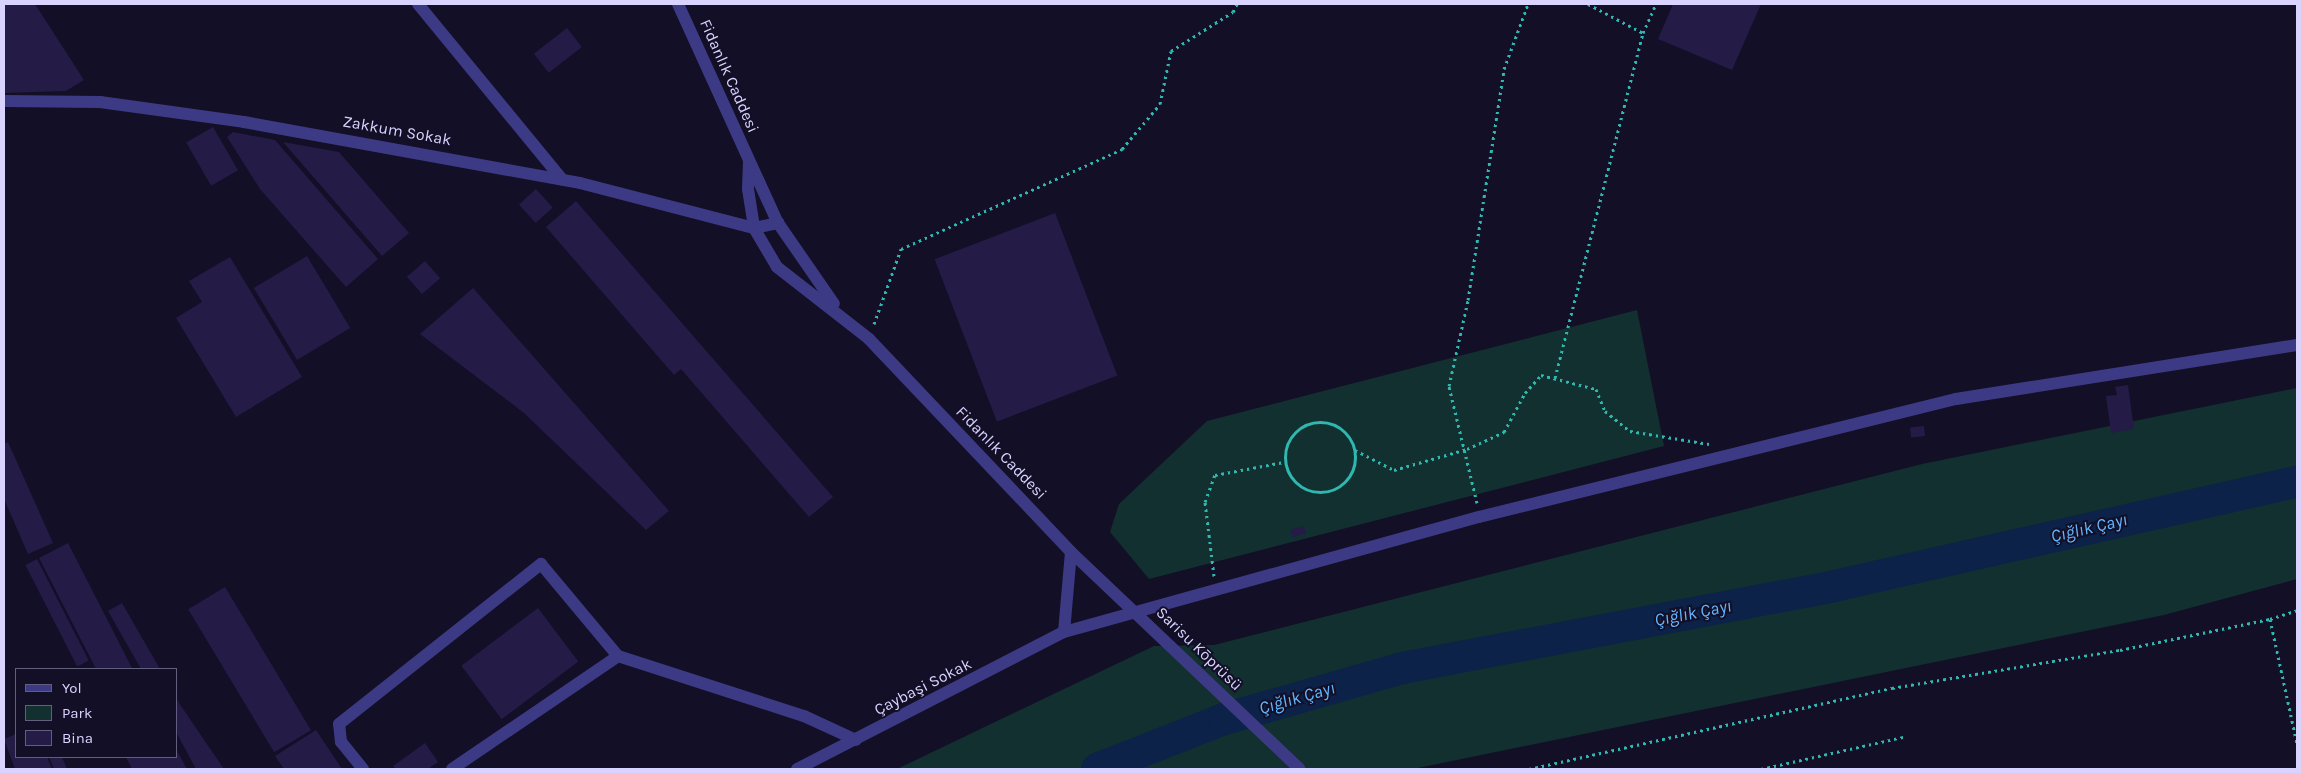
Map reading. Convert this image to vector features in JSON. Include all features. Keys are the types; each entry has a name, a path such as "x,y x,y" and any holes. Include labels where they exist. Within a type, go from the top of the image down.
{"street":[{"path":"418,4 562,179"},
{"name":"Fidanlık Caddesi","path":"678,4 778,223 839,312"},
{"name":"Zakkum Sokak","path":"4,101 100,102 234,120 562,179 754,228 778,223"},
{"name":"Fidanlık Caddesi","path":"749,161 754,228 776,267 839,312 869,339 1071,552 1140,614"},
{"name":"Çaybaşi Sokak","path":"797,769 1064,632 1140,614 1216,588 1479,517 1956,399 2297,345"},
{"path":"1064,632 1071,552"},
{"path":"363,769 341,742 340,724 541,564 618,656 804,716 856,740"},
{"name":"Sarisu Kōprüsü","path":"1140,614 1300,769"},
{"path":"452,769 618,656"}],"path":[{"path":"869,339 901,249 1122,149 1160,104 1171,51 1233,12 1237,4"},
{"path":"1479,517 1467,449 1449,386 1468,300 1504,69 1528,4"},
{"path":"1588,4 1643,33"},
{"path":"1555,378 1643,33 1656,4"},
{"path":"1355,450 1394,470 1467,449 1504,432 1525,393 1541,375 1596,389 1605,411 1630,431 1719,445"},
{"path":"1308,424 1332,424 1351,439 1355,450 1354,467 1345,482 1326,492 1303,489 1291,478 1284,462 1289,439 1308,424"},
{"path":"1216,588 1205,502 1215,475 1284,462"},
{"path":"1529,769 1892,688 2120,650 2270,619 2297,610"},
{"path":"2270,619 2297,744"},
{"path":"1761,769 1903,738"}],"green space":[{"path":"1637,310 1664,446 1149,579 1110,532 1119,504 1207,421"},
{"path":"2297,388 2297,579 2164,615 1413,769 897,769 1154,646 1214,645 1922,464"}],"building":[{"path":"4,4 35,4 84,80 66,91 4,93"},
{"path":"1673,4 1761,4 1732,70 1658,39"},
{"path":"567,28 582,47 549,73 534,54"},
{"path":"213,127 238,170 211,186 186,142"},
{"path":"233,132 275,140 378,259 346,287 260,189 227,137"},
{"path":"283,142 339,152 409,233 382,256"},
{"path":"536,189 553,208 536,223 519,204"},
{"path":"576,201 833,497 809,517 681,369 674,375 546,227"},
{"path":"1055,213 1117,375 997,422 935,259"},
{"path":"307,256 350,328 297,360 254,288"},
{"path":"230,257 302,377 236,417 176,318 202,302 189,281"},
{"path":"425,261 440,278 422,294 407,277"},
{"path":"473,288 669,511 646,530 524,413 420,334"},
{"path":"2128,385 2134,429 2111,433 2106,396 2117,395 2115,387"},
{"path":"1924,426 1925,436 1911,437 1910,427"},
{"path":"8,442 53,543 28,554 4,499 4,444"},
{"path":"1304,526 1306,534 1292,537 1290,529"},
{"path":"68,543 132,668 95,668 39,558"},
{"path":"37,559 89,661 77,666 25,565"},
{"path":"225,587 311,730 274,752 188,609"},
{"path":"122,603 159,668 140,668 108,611"},
{"path":"538,608 578,662 502,719 461,666"},
{"path":"178,701 224,769 196,769 178,736"},
{"path":"316,730 342,769 284,769 275,756"},
{"path":"15,734 15,758 47,758 52,769 15,769 4,739"},
{"path":"425,743 438,762 428,769 396,769 393,766"},
{"path":"178,753 187,769 132,769 126,758 178,758"},
{"path":"49,758 62,758 67,769 54,769"}],"waterway":[{"name":"Çığlık Çayı","path":"1097,769 1224,719 1402,668 1834,586 2297,482"}]}
